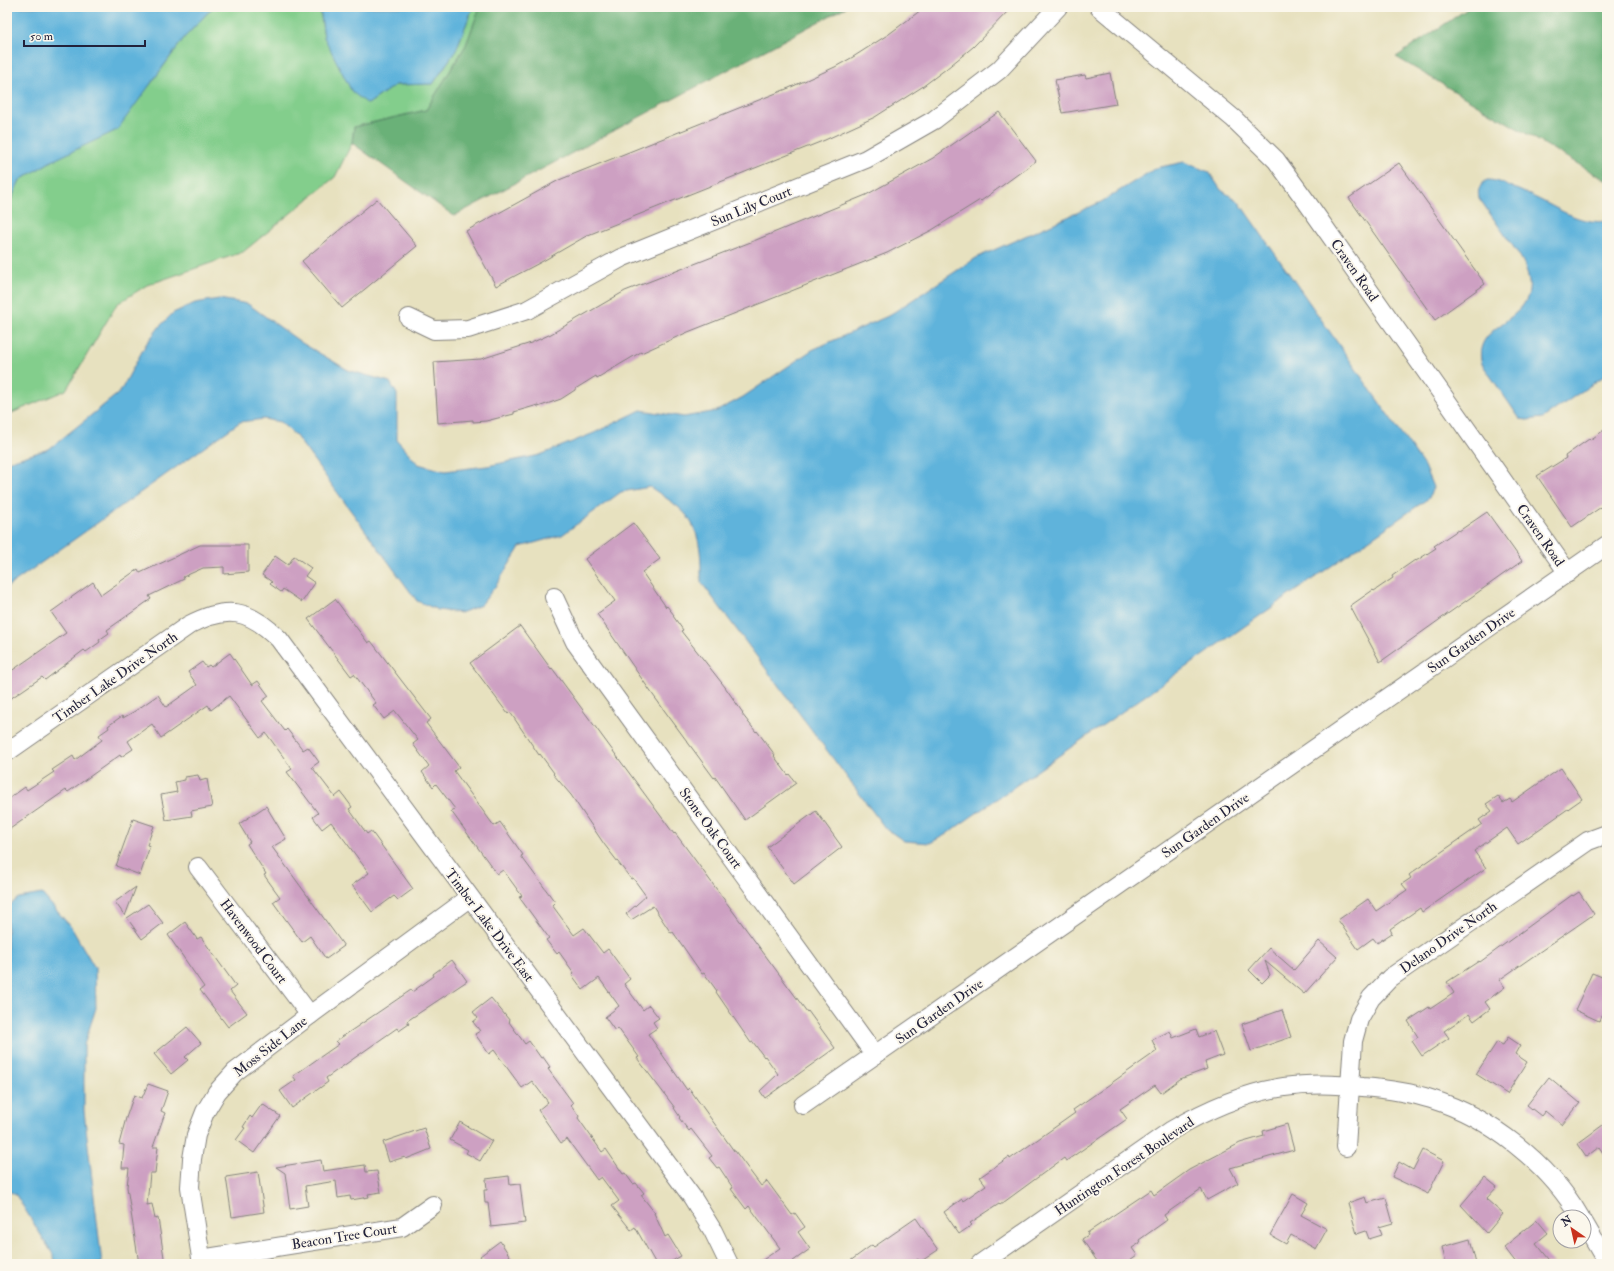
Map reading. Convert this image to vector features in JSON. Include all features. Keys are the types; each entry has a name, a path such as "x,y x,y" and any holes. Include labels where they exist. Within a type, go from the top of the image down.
{"street":[{"name":"Sun Lily Court","path":"409,318 434,330 468,329 527,310 621,258 866,159 934,120 999,70 1058,7"},
{"name":"Craven Road","path":"1099,7 1234,119 1276,160 1568,573"},
{"name":"Sun Garden Drive","path":"803,1105 1607,545"},
{"name":"Stone Oak Court","path":"554,597 575,642 875,1055"},
{"name":"Timber Lake Drive North","path":"7,752 189,626 211,615 228,612"},
{"name":"Timber Lake Drive East","path":"228,612 254,619 265,626 279,639 469,898 692,1197 713,1231 729,1264"},
{"name":"Delano Drive North","path":"1346,1148 1353,1041 1360,1019 1371,998 1390,978 1588,841 1607,834"},
{"name":"Havenwood Court","path":"198,867 310,1015"},
{"name":"Moss Side Lane","path":"202,1262 190,1187 192,1159 195,1141 205,1112 218,1092 235,1072 469,898"},
{"name":"Huntington Forest Boulevard","path":"980,1264 1172,1130 1217,1106 1243,1097 1284,1087 1317,1084 1349,1085 1401,1091 1432,1099 1486,1124 1506,1137 1529,1156 1555,1183 1574,1209"},
{"name":"Beacon Tree Court","path":"202,1262 402,1227 433,1206"},
{"path":"1592,1237 1602,1254 1605,1264"}],"green space":[{"path":"213,7 321,7 324,37 368,104 395,85 433,84 456,50 473,7 480,7 466,45 426,110 354,127 352,143 335,177 243,252 147,285 117,304 66,390 7,415 7,208 20,180 50,162 150,85 184,38"},
{"path":"480,7 846,7 454,216 352,143 354,127 426,110 466,45"},
{"path":"1470,7 1607,7 1607,181 1396,57"}],"water":[{"path":"7,7 213,7 184,38 117,130 50,162 20,180 7,208"},
{"path":"321,7 473,7 456,50 433,84 395,85 368,104 352,92 324,37"},
{"path":"1184,162 1209,172 1221,190 1238,201 1424,466 1433,487 1429,498 945,835 930,843 904,841 885,828 701,582 700,548 696,532 687,516 684,512 650,487 621,492 562,535 520,547 497,584 481,605 461,613 438,610 417,601 296,436 280,422 264,419 240,422 7,587 7,462 49,449 120,392 146,344 160,326 173,313 195,303 219,299 248,304 302,343 348,370 390,382 397,394 397,440 418,464 445,471 487,466 540,455 594,433 641,410 684,417 717,411 743,397 812,350 888,316 976,258 1101,202 1156,168"},
{"path":"1487,180 1498,181 1584,220 1599,222 1607,221 1607,374 1543,418 1527,420 1520,419 1482,364 1481,349 1486,338 1517,311 1526,301 1529,287 1526,269 1522,260 1479,198 1478,192"},
{"path":"42,894 71,927 95,968 96,1008 84,1045 84,1111 102,1264 55,1264 54,1256 16,1195 7,1190 7,907 19,898"}],"building":[{"path":"925,7 1012,7 973,47 946,69 922,87 875,117 825,140 588,235 496,286 466,231 559,180 789,88 835,67 889,34"},
{"path":"1110,73 1116,104 1062,113 1055,80 1085,75 1086,78"},
{"path":"999,112 1036,161 981,201 980,200 932,230 887,253 641,352 597,378 596,376 561,399 538,407 538,405 514,412 514,414 486,421 473,422 473,420 438,423 434,362 481,359 531,343 551,334 625,291 866,195 933,158"},
{"path":"1399,163 1485,284 1435,320 1349,198"},
{"path":"377,199 417,246 342,308 302,261"},
{"path":"1607,428 1607,503 1572,527 1537,476 1566,458 1565,456"},
{"path":"1487,512 1522,561 1380,662 1350,606 1393,578 1392,576 1415,560 1416,561 1436,548 1434,546"},
{"path":"633,523 660,559 642,572 666,607 667,606 674,615 673,616 683,630 681,631 725,687 743,713 742,714 756,732 757,731 788,775 789,774 796,783 745,820 715,777 714,778 653,695 597,614 615,601 585,559"},
{"path":"200,545 248,545 248,572 224,574 224,567 203,568 183,577 184,579 149,596 151,599 107,630 109,633 99,640 100,642 86,652 84,650 45,680 42,677 7,701 7,674 66,633 51,612 93,582 101,595 138,569 140,573"},
{"path":"275,556 288,565 294,556 311,568 305,576 315,583 302,602 283,589 281,592 270,584 272,582 262,575"},
{"path":"335,599 368,643 371,641 431,719 426,723 459,767 454,771 494,826 500,822 523,855 521,856 555,902 552,905 574,935 584,928 603,953 608,949 630,979 624,984 643,1010 649,1005 659,1018 653,1022 657,1028 648,1034 687,1090 689,1088 761,1186 767,1181 792,1215 795,1213 805,1227 798,1232 810,1249 789,1264 757,1264 780,1248 749,1206 746,1209 731,1189 733,1188 719,1167 717,1168 709,1158 712,1156 691,1129 689,1131 679,1118 680,1117 675,1108 637,1058 639,1057 618,1028 615,1031 605,1017 619,1006 599,978 583,990 572,975 574,973 559,952 557,954 546,940 549,938 519,897 522,896 503,870 497,874 451,811 455,809 436,784 433,787 422,772 429,766 413,744 418,740 395,711 384,719 373,705 376,703 354,674 351,676 308,619"},
{"path":"520,626 835,1048 765,1098 760,1091 778,1074 753,1042 751,1043 716,992 717,991 704,973 702,974 673,932 671,933 653,906 631,920 626,914 646,896 604,844 571,795 553,774 554,773 540,754 539,755 510,712 508,714 470,663"},
{"path":"230,653 252,685 258,681 269,696 262,701 285,731 287,729 303,750 308,747 319,762 312,767 335,797 341,792 352,807 349,809 367,834 371,831 413,889 398,900 394,896 372,912 352,885 369,873 331,822 322,829 313,817 318,813 287,772 292,769 266,733 260,738 229,696 211,710 208,705 161,738 152,724 128,741 133,749 121,757 120,755 68,792 66,790 7,831 7,800 25,787 27,790 54,772 52,770 73,756 75,760 102,740 99,735 109,728 108,726 122,716 123,718 158,695 166,707 197,685 188,672 202,662 206,667 209,665 211,667"},
{"path":"1561,768 1582,799 1518,844 1507,828 1474,851 1486,868 1422,912 1420,908 1390,929 1392,933 1377,943 1373,938 1358,949 1338,920 1368,899 1376,911 1407,890 1402,884 1411,878 1409,875 1482,824 1479,820 1492,811 1486,804 1498,796 1503,803 1510,799 1512,802"},
{"path":"198,775 200,781 207,779 212,807 191,811 192,816 166,820 161,795 177,792 175,782 185,780 185,777"},
{"path":"266,806 286,839 272,847 344,946 326,959 310,936 302,942 273,902 280,897 264,875 266,874 247,844 250,842 239,824"},
{"path":"816,811 842,847 794,884 767,847"},
{"path":"133,819 154,826 147,845 150,846 140,875 116,866"},
{"path":"136,887 125,916 115,902"},
{"path":"1579,892 1594,914 1499,980 1505,987 1485,1002 1490,1009 1474,1021 1469,1014 1444,1031 1449,1038 1422,1056 1412,1041 1418,1037 1408,1021 1454,993 1447,982 1479,961 1480,962 1572,895 1573,896"},
{"path":"148,904 163,923 142,939 127,918"},
{"path":"185,922 197,939 201,937 236,986 230,991 247,1013 228,1027 200,990 204,987 168,935"},
{"path":"1319,941 1337,957 1304,994 1265,961 1270,975 1262,983 1249,970 1269,948 1294,970"},
{"path":"452,960 467,981 407,1021 409,1024 399,1031 397,1028 326,1078 328,1082 292,1108 280,1091 296,1080 293,1076 339,1044 336,1041 411,990 412,992 434,976 433,974"},
{"path":"1592,973 1607,979 1607,1017 1601,1015 1599,1021 1575,1010"},
{"path":"491,998 510,1021 509,1022 525,1044 529,1041 541,1058 543,1057 550,1067 548,1069 573,1103 571,1105 579,1116 578,1118 602,1152 606,1149 623,1174 625,1173 633,1184 636,1183 644,1193 641,1195 655,1213 665,1237 668,1235 681,1256 667,1264 656,1264 635,1227 631,1230 612,1206 619,1201 601,1177 597,1180 567,1139 561,1143 538,1110 548,1102 532,1081 522,1088 494,1050 489,1054 475,1034 480,1031 473,1022 478,1018 473,1012"},
{"path":"1282,1010 1291,1037 1251,1051 1242,1024"},
{"path":"187,1027 201,1043 185,1057 188,1060 171,1074 154,1054"},
{"path":"1196,1029 1199,1037 1214,1031 1223,1055 1205,1062 1207,1069 1180,1079 1161,1093 1155,1085 1120,1109 1127,1119 1066,1161 1064,1158 1000,1205 999,1204 970,1223 972,1225 959,1234 944,1212 962,1199 963,1201 986,1185 980,1177 1009,1157 1010,1159 1075,1113 1073,1110 1157,1051 1152,1040 1170,1031 1173,1038"},
{"path":"1508,1037 1520,1045 1515,1054 1527,1062 1507,1094 1476,1074 1497,1042 1503,1045"},
{"path":"1549,1077 1580,1103 1562,1125 1545,1111 1541,1116 1527,1105"},
{"path":"148,1084 168,1091 161,1111 165,1113 153,1147 158,1147 155,1173 150,1173 147,1205 152,1204 155,1219 158,1218 165,1264 139,1264 127,1187 129,1168 122,1168 124,1145 119,1144 134,1095 142,1098"},
{"path":"262,1104 280,1116 254,1153 236,1140 245,1128 243,1127 250,1116 252,1118"},
{"path":"460,1122 492,1141 480,1161 466,1153 468,1150 450,1140"},
{"path":"1607,1122 1607,1159 1599,1147 1586,1157 1577,1144"},
{"path":"1287,1124 1294,1150 1230,1168 1238,1183 1207,1200 1201,1189 1164,1215 1167,1220 1139,1240 1140,1243 1132,1248 1137,1255 1124,1264 1099,1264 1082,1239 1088,1235 1087,1233 1151,1190 1154,1195 1189,1170 1240,1143 1264,1136 1263,1131"},
{"path":"424,1128 431,1149 406,1159 405,1157 389,1162 383,1142"},
{"path":"1423,1150 1444,1161 1428,1194 1392,1177 1399,1162 1413,1170"},
{"path":"321,1160 323,1171 365,1165 366,1172 377,1171 381,1192 368,1194 369,1197 351,1200 350,1196 338,1198 336,1181 305,1186 308,1206 290,1209 285,1173 276,1167"},
{"path":"258,1172 264,1212 232,1217 226,1177"},
{"path":"509,1176 510,1185 520,1184 525,1223 491,1227 488,1203 485,1203 484,1190 487,1190 486,1179"},
{"path":"1485,1177 1497,1187 1486,1199 1503,1214 1487,1233 1461,1205"},
{"path":"1293,1194 1308,1203 1301,1215 1327,1229 1316,1249 1291,1235 1286,1244 1270,1235"},
{"path":"1365,1197 1367,1203 1386,1198 1393,1223 1379,1227 1382,1235 1369,1239 1366,1231 1357,1234 1348,1203"},
{"path":"916,1218 938,1250 920,1262 918,1259 911,1264 846,1264 872,1245 874,1247"},
{"path":"1537,1220 1548,1233 1536,1243 1553,1264 1517,1264 1504,1247"},
{"path":"1470,1239 1476,1264 1446,1264 1442,1247"},
{"path":"500,1241 515,1264 485,1264 480,1256"}]}
